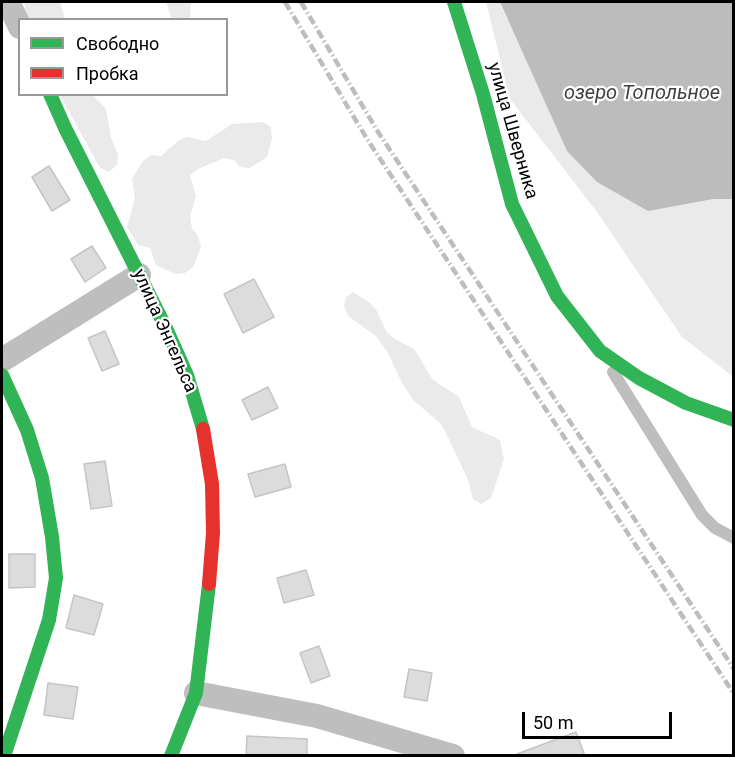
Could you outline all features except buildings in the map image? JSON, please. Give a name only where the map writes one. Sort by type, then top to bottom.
[{"type":"street","points":[[8,2],[18,23]]},
{"type":"street","name":"улица Шверника","points":[[454,2],[483,94],[513,204],[557,296],[600,351],[639,378],[686,403],[734,420]]},
{"type":"street","name":"улица Энгельса","points":[[51,96],[166,328],[187,375],[202,429],[212,484],[213,533],[196,693],[171,756]]},
{"type":"street","points":[[2,360],[139,275]]},
{"type":"street","points":[[2,375],[27,430],[42,478],[56,578],[50,620],[4,756]]},
{"type":"street","points":[[196,693],[317,716],[453,756]]},
{"type":"lane","points":[[600,351],[702,515],[715,528],[734,538]]},
{"type":"shaded area","points":[[24,2],[60,2],[65,18],[27,18]]},
{"type":"shaded area","points":[[166,2],[191,2],[190,18],[172,18]]},
{"type":"shaded area","points":[[486,2],[500,2],[507,19],[713,199],[733,199],[733,375],[682,337],[597,212],[510,99]]},
{"type":"shaded area","points":[[61,96],[94,96],[106,109],[111,137],[118,155],[117,165],[109,172],[100,168]]},
{"type":"shaded area","points":[[263,122],[271,127],[272,139],[267,157],[250,168],[240,167],[234,160],[224,158],[190,175],[196,196],[190,217],[192,228],[198,236],[201,247],[193,267],[185,273],[175,274],[156,265],[150,248],[138,245],[127,227],[135,199],[132,179],[142,162],[151,155],[161,156],[178,141],[187,137],[206,141],[232,124]]},
{"type":"shaded area","points":[[353,292],[370,303],[377,311],[386,331],[393,338],[414,349],[433,380],[459,397],[472,427],[500,440],[504,459],[491,498],[481,504],[473,499],[468,480],[440,423],[413,400],[388,353],[376,336],[348,316],[344,306],[346,297]]},
{"type":"water","name":"озеро Топольное","points":[[500,2],[733,2],[733,199],[713,199],[648,211],[597,182],[567,151]]},
{"type":"railway","points":[[285,2],[367,139],[734,694]]},
{"type":"railway","points":[[301,2],[378,132],[734,669]]},
{"type":"traffic: fast","points":[[454,2],[483,94],[512,204],[557,296],[600,351],[639,378],[686,403],[734,420]]},
{"type":"traffic: fast","points":[[51,96],[166,328],[187,375],[203,429]]},
{"type":"traffic: fast","points":[[2,375],[27,430],[42,478],[56,578],[49,620],[4,756]]},
{"type":"traffic: fast","points":[[171,756],[196,693],[209,584]]},
{"type":"traffic: jam","points":[[203,429],[212,484],[213,533],[209,584]]}]
